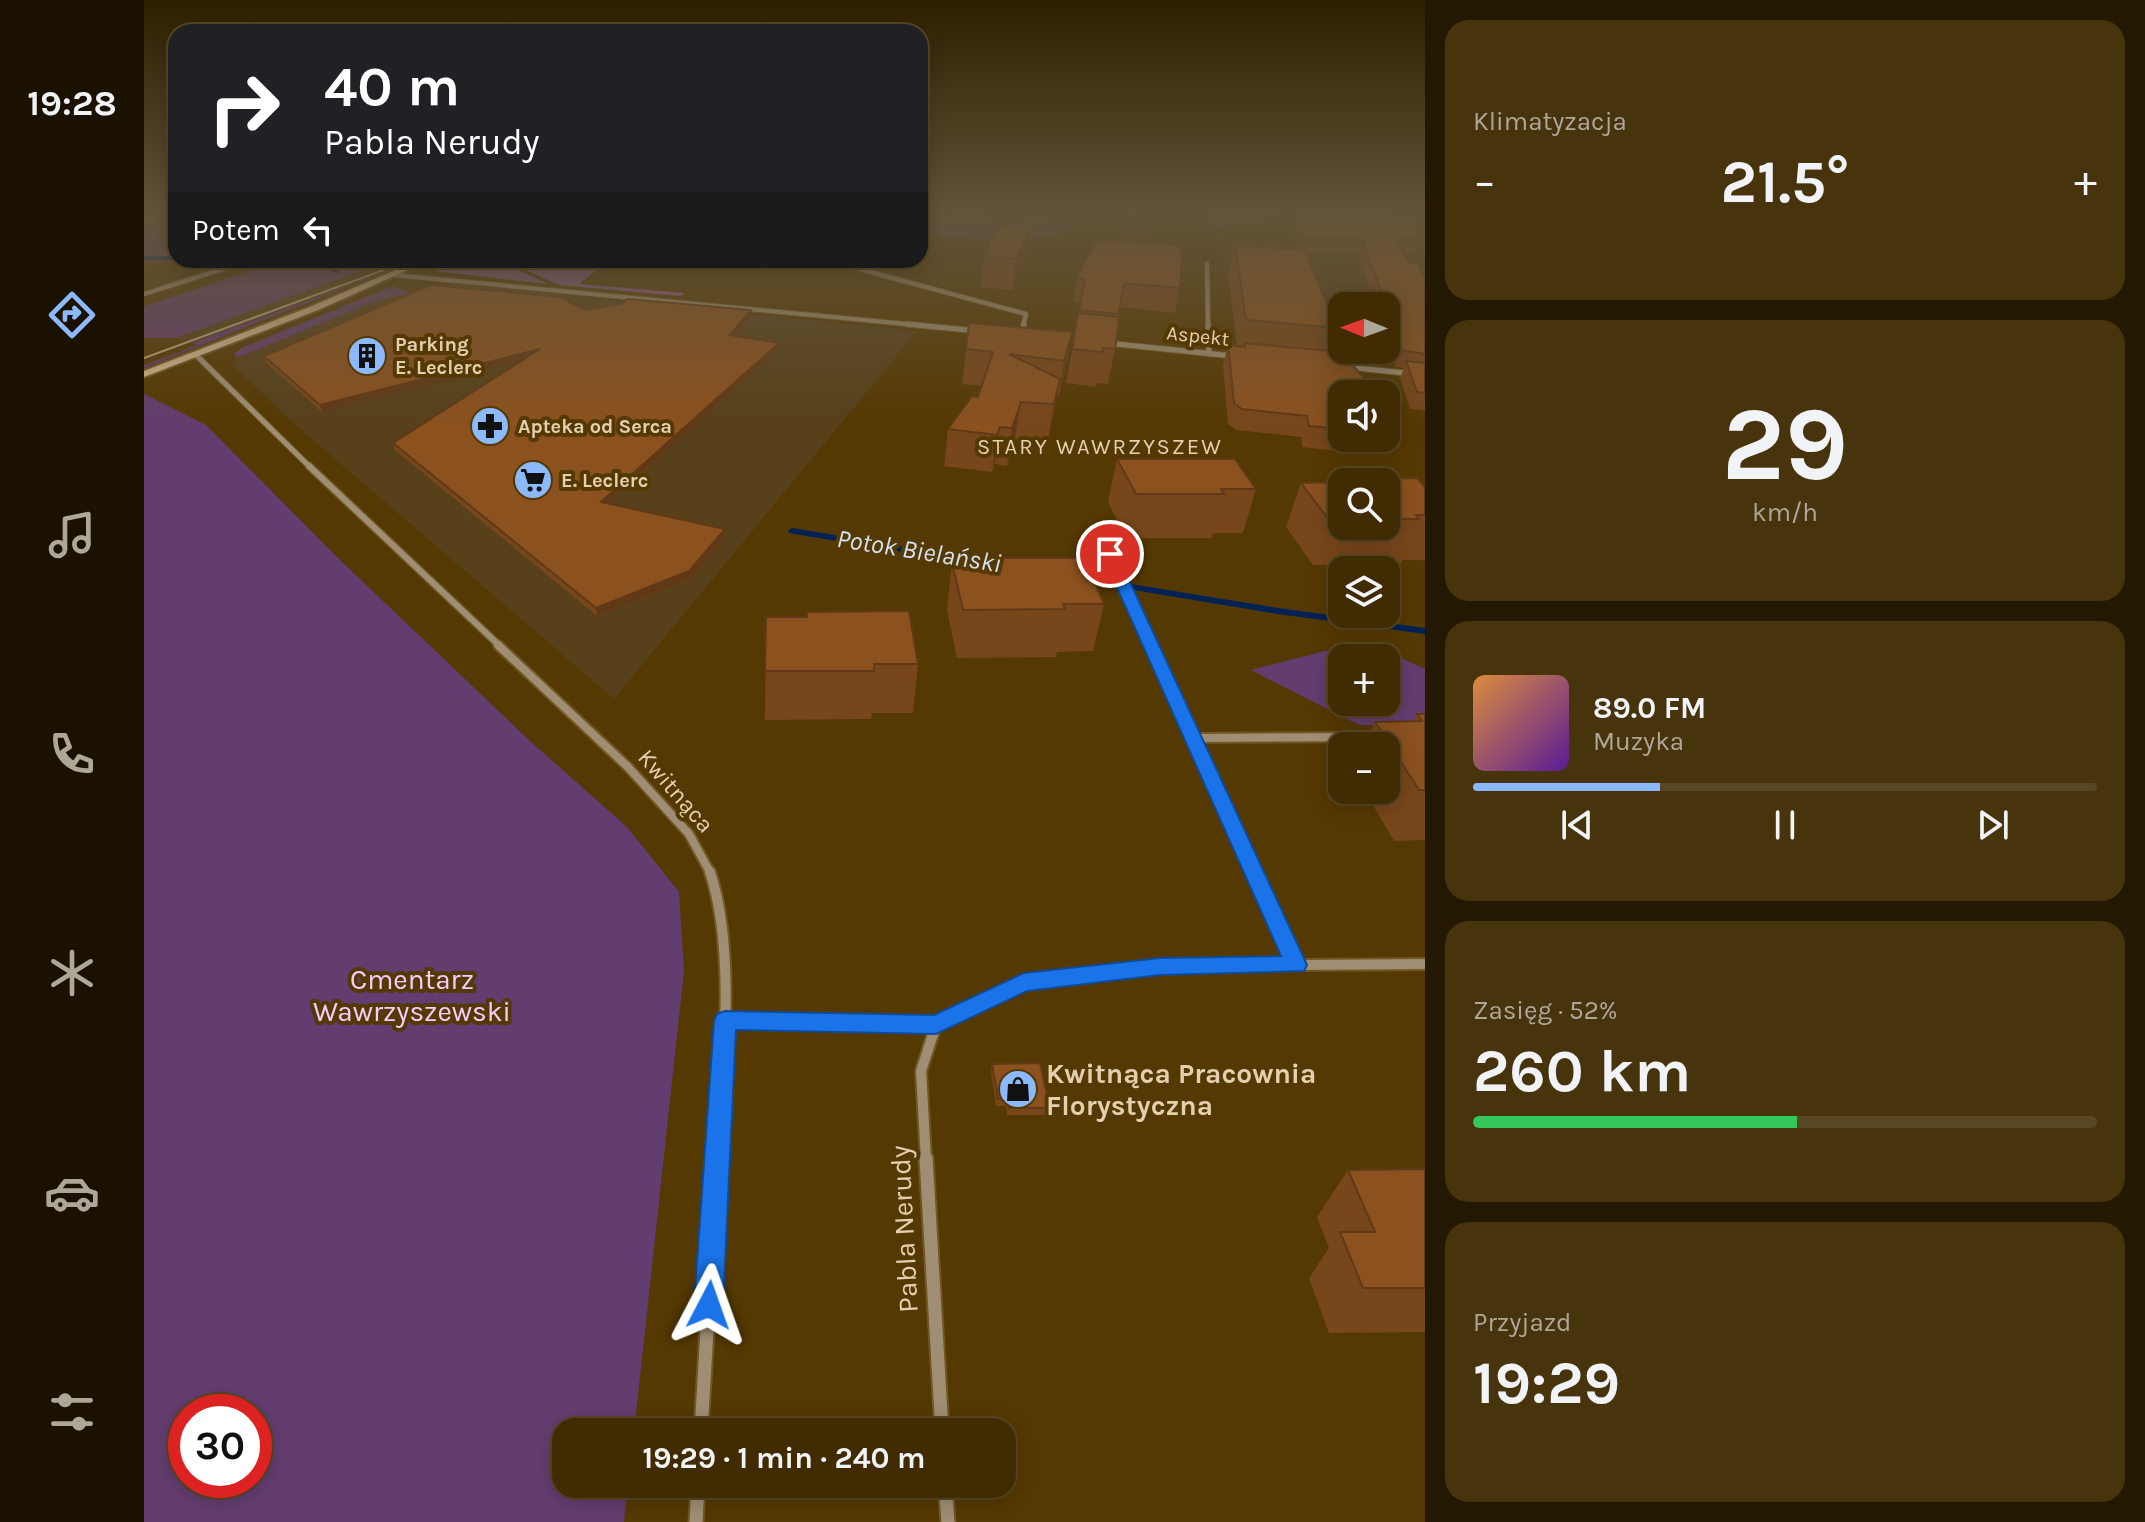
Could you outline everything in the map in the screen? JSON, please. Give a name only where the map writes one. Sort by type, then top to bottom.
[{"type":"main road","points":[[144,374],[372,284]]},
{"type":"street","points":[[144,294],[175,284]]},
{"type":"street","points":[[489,284],[982,331]]},
{"type":"street","points":[[915,284],[1026,314],[1021,335]]},
{"type":"street","points":[[1207,284],[1209,354]]},
{"type":"street","points":[[1008,334],[1037,336]]},
{"type":"street","name":"Aspekt","points":[[1099,343],[1238,357]]},
{"type":"street","name":"Kwitnąca","points":[[196,355],[319,476],[628,767],[689,834],[709,868],[720,902],[725,1021],[702,1418]]},
{"type":"street","points":[[1340,367],[1425,375]]},
{"type":"street","points":[[1110,554],[1296,965]]},
{"type":"street","points":[[1194,738],[1328,737]]},
{"type":"street","points":[[725,1021],[936,1025],[1024,982],[1160,966],[1425,964]]},
{"type":"street","name":"Pabla Nerudy","points":[[936,1025],[921,1071],[941,1418]]},
{"type":"street","points":[[696,1522],[697,1498]]},
{"type":"street","points":[[946,1498],[948,1522]]},
{"type":"shaded area","points":[[325,284],[348,284],[192,343],[176,338]]},
{"type":"shaded area","points":[[452,284],[917,331],[614,699],[300,429],[232,365],[237,358],[376,301]]},
{"type":"shaded area","points":[[557,284],[685,293],[680,296]]},
{"type":"shaded area","points":[[1310,284],[1425,284],[1425,364],[1400,360],[1400,292],[1328,292],[1328,336]]},
{"type":"green space","points":[[211,284],[325,284],[176,338],[144,338],[144,306]]},
{"type":"green space","points":[[354,284],[144,368],[144,365],[197,345],[192,343]]},
{"type":"green space","points":[[393,286],[411,293],[376,301],[237,358],[234,354],[241,348]]},
{"type":"green space","name":"Cmentarz Wawrzyszewski","points":[[144,394],[206,425],[339,559],[530,741],[627,827],[679,892],[684,971],[636,1418],[552,1418],[552,1498],[627,1498],[624,1522],[144,1522]]},
{"type":"green space","points":[[1328,651],[1328,709],[1251,670]]},
{"type":"green space","points":[[1400,658],[1425,669],[1425,726],[1359,725],[1341,716],[1400,716]]},
{"type":"building","points":[[1084,284],[1125,284],[1118,314],[1079,310]]},
{"type":"building","points":[[1136,284],[1180,284],[1180,288]]},
{"type":"building","points":[[1241,284],[1319,284],[1328,306],[1328,327],[1246,320]]},
{"type":"building","points":[[1378,284],[1425,284],[1425,354],[1402,350],[1400,292],[1381,292]]},
{"type":"building","name":"E. Leclerc","points":[[431,285],[560,297],[585,310],[623,303],[628,299],[751,310],[730,335],[779,343],[601,502],[725,529],[689,571],[596,608],[393,443],[540,349],[320,405],[264,356]]},
{"type":"building","points":[[1078,313],[1119,317],[1115,349],[1103,348],[1103,352],[1072,349]]},
{"type":"building","points":[[969,323],[1072,332],[1064,361],[1009,354],[1060,379],[1054,404],[1021,402],[1012,428],[1000,427],[997,435],[948,429],[972,396],[978,397],[993,352],[966,349]]},
{"type":"building","points":[[1244,343],[1328,351],[1328,364],[1351,364],[1366,380],[1328,380],[1328,428],[1309,426],[1307,416],[1242,409],[1234,403],[1228,345],[1245,347]]},
{"type":"building","points":[[1406,361],[1425,363],[1425,393],[1417,392]]},
{"type":"building","points":[[1117,459],[1235,459],[1256,489],[1221,489],[1224,494],[1136,494]]},
{"type":"building","points":[[1400,478],[1417,478],[1425,487],[1425,515],[1416,515],[1419,519],[1400,519]]},
{"type":"building","points":[[1328,482],[1328,519],[1301,483]]},
{"type":"building","points":[[989,558],[1085,558],[1104,604],[1063,604],[1065,609],[963,610],[952,563],[991,563]]},
{"type":"building","points":[[909,611],[918,664],[874,664],[874,671],[765,671],[766,617],[807,617],[807,612]]},
{"type":"building","points":[[1417,714],[1425,714],[1425,790],[1419,790],[1400,761],[1400,732],[1381,732],[1375,722],[1422,721]]},
{"type":"building","name":"Kwitnąca Pracownia Florystyczna","points":[[1040,1063],[1050,1108],[1009,1108],[1007,1099],[998,1099],[992,1064]]},
{"type":"building","points":[[1425,1169],[1425,1288],[1363,1288],[1340,1232],[1375,1232],[1348,1170]]},
{"type":"waterway","name":"Potok Bielański","points":[[792,531],[997,565]]},
{"type":"waterway","name":"Potok Bielański","points":[[1082,579],[1425,631]]},
{"type":"tram line","points":[[144,358],[346,284]]},
{"type":"place","name":"Parking E. Leclerc","points":[[367,356]]},
{"type":"place","name":"Apteka od Serca","points":[[490,426]]},
{"type":"place","name":"E. Leclerc","points":[[533,480]]},
{"type":"place","name":"Kwitnąca Pracownia Florystyczna","points":[[1018,1089]]},
{"type":"district","name":"STARY WAWRZYSZEW","points":[[1100,447]]},
{"type":"route","points":[[709,1305],[725,1021],[936,1025],[1024,982],[1160,966],[1296,965],[1110,554]]}]
